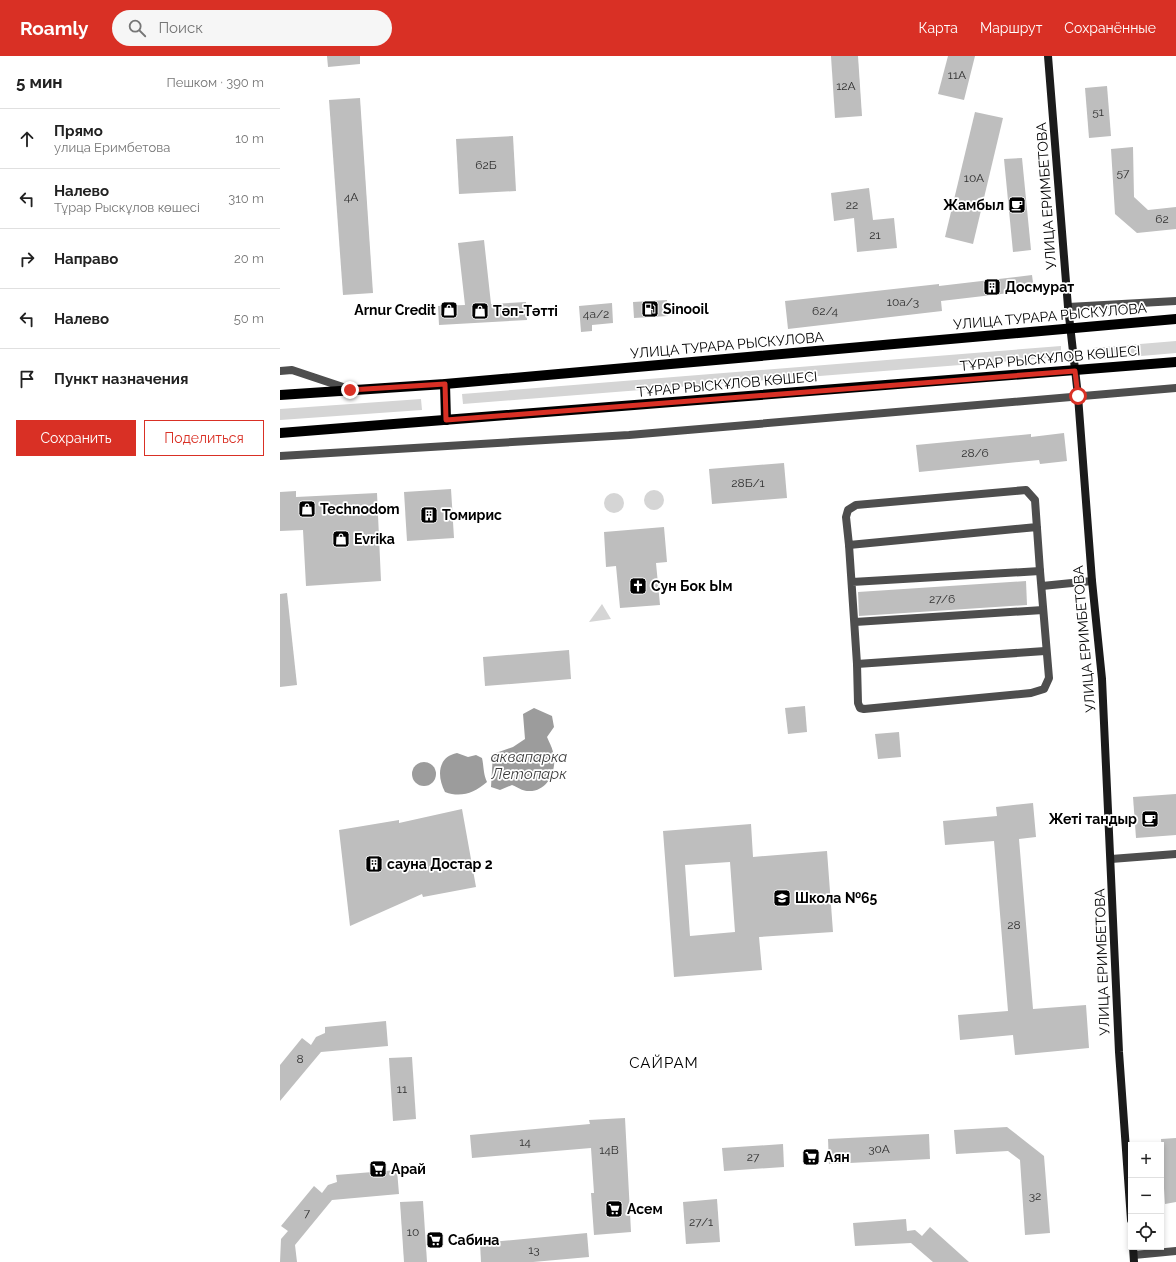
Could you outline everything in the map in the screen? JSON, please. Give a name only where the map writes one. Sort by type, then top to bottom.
[{"type":"main road","name":"УЛИЦА ЕРИМБЕТОВА","points":[[1048,56],[1068,307],[1078,396],[1092,581],[1102,679],[1105,786],[1111,859],[1119,1052],[1131,1214]]},
{"type":"main road","name":"УЛИЦА ТУРАРА РЫСКУЛОВА","points":[[280,395],[445,384],[1176,319]]},
{"type":"main road","name":"ТҰРАР РЫСКҰЛОВ КӨШЕСІ","points":[[280,433],[1176,362]]},
{"type":"main road","points":[[445,384],[446,420]]},
{"type":"street","points":[[1068,307],[1176,301]]},
{"type":"street","points":[[280,371],[292,370],[350,390]]},
{"type":"street","points":[[280,456],[629,434],[1176,388]]},
{"type":"street","points":[[1026,490],[1035,500],[1037,527],[1045,651],[1049,678],[1044,689],[1030,693],[864,709],[860,708],[858,703],[855,622],[846,517],[848,510],[856,505],[1026,490]]},
{"type":"street","points":[[849,545],[1037,527]]},
{"type":"street","points":[[852,582],[1040,571]]},
{"type":"street","points":[[1042,586],[1092,581]]},
{"type":"street","points":[[855,622],[1043,610]]},
{"type":"street","points":[[857,664],[1045,651]]},
{"type":"street","points":[[1111,859],[1176,854]]},
{"type":"street","points":[[1134,1255],[1176,1251]]},
{"type":"shaded area","points":[[1176,341],[1176,353],[1095,360],[1092,348]]},
{"type":"shaded area","points":[[1061,346],[1061,357],[463,404],[462,394]]},
{"type":"shaded area","points":[[421,399],[422,410],[280,420],[280,409]]},
{"type":"shaded area","points":[[650,490],[658,490],[664,496],[664,504],[658,510],[650,510],[644,504],[644,496]]},
{"type":"shaded area","points":[[610,493],[618,493],[624,499],[624,507],[618,513],[610,513],[604,507],[604,499]]},
{"type":"shaded area","points":[[602,604],[611,619],[589,622]]},
{"type":"water","name":"аквапарка Летопарк","points":[[534,708],[552,716],[554,727],[547,737],[552,748],[554,759],[553,772],[550,779],[541,788],[534,791],[525,791],[512,785],[500,790],[491,787],[493,754],[513,747],[525,739],[523,714]]},
{"type":"water","points":[[457,753],[468,757],[476,755],[482,758],[487,782],[472,792],[456,795],[445,792],[442,786],[440,768],[442,763],[450,755]]},
{"type":"water","points":[[424,762],[429,763],[435,769],[435,779],[429,785],[424,786],[419,785],[413,779],[412,774],[413,769],[419,763]]},
{"type":"building","points":[[327,56],[360,56],[360,64],[328,67]]},
{"type":"building","points":[[831,56],[858,56],[862,116],[835,118]]},
{"type":"building","points":[[948,56],[975,56],[964,100],[938,94]]},
{"type":"building","points":[[1107,86],[1111,136],[1089,138],[1085,88]]},
{"type":"building","points":[[360,98],[373,293],[343,295],[329,100]]},
{"type":"building","points":[[975,112],[1003,118],[973,244],[945,237]]},
{"type":"building","points":[[513,136],[516,191],[459,194],[456,139]]},
{"type":"building","points":[[1133,147],[1134,197],[1148,210],[1176,207],[1176,229],[1137,233],[1115,214],[1111,149]]},
{"type":"building","name":"Жамбыл","points":[[1022,158],[1031,250],[1013,252],[1004,159]]},
{"type":"building","points":[[869,188],[873,220],[894,218],[897,248],[857,252],[854,218],[834,221],[831,193]]},
{"type":"building","points":[[484,240],[491,304],[526,302],[527,320],[439,325],[438,306],[465,305],[458,243]]},
{"type":"building","points":[[1032,275],[1034,290],[941,301],[942,311],[788,329],[785,301],[939,284],[939,286]]},
{"type":"building","name":"Sinooil","points":[[667,300],[668,316],[634,318],[633,302]]},
{"type":"building","points":[[612,303],[613,323],[592,325],[592,331],[581,332],[579,306]]},
{"type":"building","points":[[1064,433],[1067,461],[1040,464],[1039,460],[919,472],[916,445],[1031,434],[1031,437]]},
{"type":"building","points":[[784,463],[787,498],[712,504],[709,469]]},
{"type":"building","name":"Томирис","points":[[451,489],[454,538],[407,541],[404,492]]},
{"type":"building","name":"Evrika","points":[[296,491],[296,497],[377,493],[381,581],[306,586],[303,530],[280,531],[280,492]]},
{"type":"building","name":"Сун Бок Ым","points":[[664,527],[667,562],[656,563],[660,605],[620,608],[616,566],[606,567],[604,532]]},
{"type":"building","points":[[1026,581],[1027,605],[859,616],[858,592]]},
{"type":"building","points":[[287,593],[297,685],[280,687],[280,594]]},
{"type":"building","points":[[569,650],[571,679],[485,686],[483,657]]},
{"type":"building","points":[[805,706],[807,732],[788,734],[785,708]]},
{"type":"building","points":[[899,732],[901,757],[878,759],[875,734]]},
{"type":"building","points":[[1176,794],[1176,835],[1136,838],[1133,797]]},
{"type":"building","points":[[1033,803],[1036,837],[1019,839],[1033,1009],[1086,1005],[1089,1048],[1015,1055],[1013,1035],[960,1040],[958,1015],[1008,1011],[994,841],[945,845],[943,821],[997,816],[996,807]]},
{"type":"building","points":[[462,809],[476,887],[423,897],[422,894],[350,926],[339,830],[399,820],[399,823]]},
{"type":"building","name":"Школа №65","points":[[751,824],[753,857],[827,851],[833,932],[759,937],[762,970],[674,977],[663,831]],"holes":[[[730,862],[735,932],[690,936],[685,865]]]},
{"type":"building","points":[[386,1021],[388,1046],[321,1052],[280,1101],[280,1065],[302,1038],[311,1045],[316,1037],[325,1033],[325,1027]]},
{"type":"building","points":[[412,1057],[416,1119],[393,1121],[389,1058]]},
{"type":"building","points":[[625,1118],[631,1232],[594,1235],[591,1193],[594,1193],[591,1148],[472,1158],[470,1135],[590,1124],[589,1120]]},
{"type":"building","points":[[1007,1127],[1044,1156],[1050,1233],[1025,1235],[1020,1160],[1008,1151],[956,1154],[954,1130]]},
{"type":"building","points":[[929,1134],[930,1159],[829,1164],[828,1139]]},
{"type":"building","points":[[1176,1138],[1176,1202],[1165,1204],[1164,1142],[1161,1142],[1161,1139]]},
{"type":"building","points":[[783,1144],[784,1167],[724,1171],[722,1148]]},
{"type":"building","points":[[397,1170],[399,1194],[332,1200],[295,1245],[297,1262],[280,1262],[281,1239],[288,1231],[281,1226],[314,1186],[322,1193],[328,1185],[337,1182],[336,1175]]},
{"type":"building","points":[[717,1199],[720,1242],[686,1244],[683,1202]]},
{"type":"building","points":[[423,1201],[427,1262],[404,1262],[400,1202]]},
{"type":"building","points":[[906,1219],[907,1231],[915,1230],[922,1236],[930,1227],[969,1262],[933,1262],[911,1243],[855,1246],[853,1223]]},
{"type":"building","points":[[587,1233],[589,1257],[533,1262],[481,1262],[480,1243]]},
{"type":"place","name":"Жамбыл","points":[[1017,205]]},
{"type":"place","name":"Досмурат","points":[[992,287]]},
{"type":"place","name":"Sinooil","points":[[650,309]]},
{"type":"place","name":"Arnur Credit","points":[[449,310]]},
{"type":"place","name":"Тәп-Тәтті","points":[[480,311]]},
{"type":"place","name":"Technodom","points":[[307,509]]},
{"type":"place","name":"Томирис","points":[[429,515]]},
{"type":"place","name":"Evrika","points":[[341,539]]},
{"type":"place","name":"Сун Бок Ым","points":[[638,586]]},
{"type":"place","name":"Жеті тандыр","points":[[1150,819]]},
{"type":"place","name":"сауна Достар 2","points":[[374,864]]},
{"type":"place","name":"Школа №65","points":[[782,898]]},
{"type":"place","name":"Аян","points":[[811,1157]]},
{"type":"place","name":"Арай","points":[[378,1169]]},
{"type":"place","name":"Асем","points":[[614,1209]]},
{"type":"place","name":"Сабина","points":[[435,1240]]},
{"type":"district","name":"САЙРАМ","points":[[664,1063]]},
{"type":"route","points":[[350,390],[445,384],[446,420],[1075,371],[1078,396]]}]
